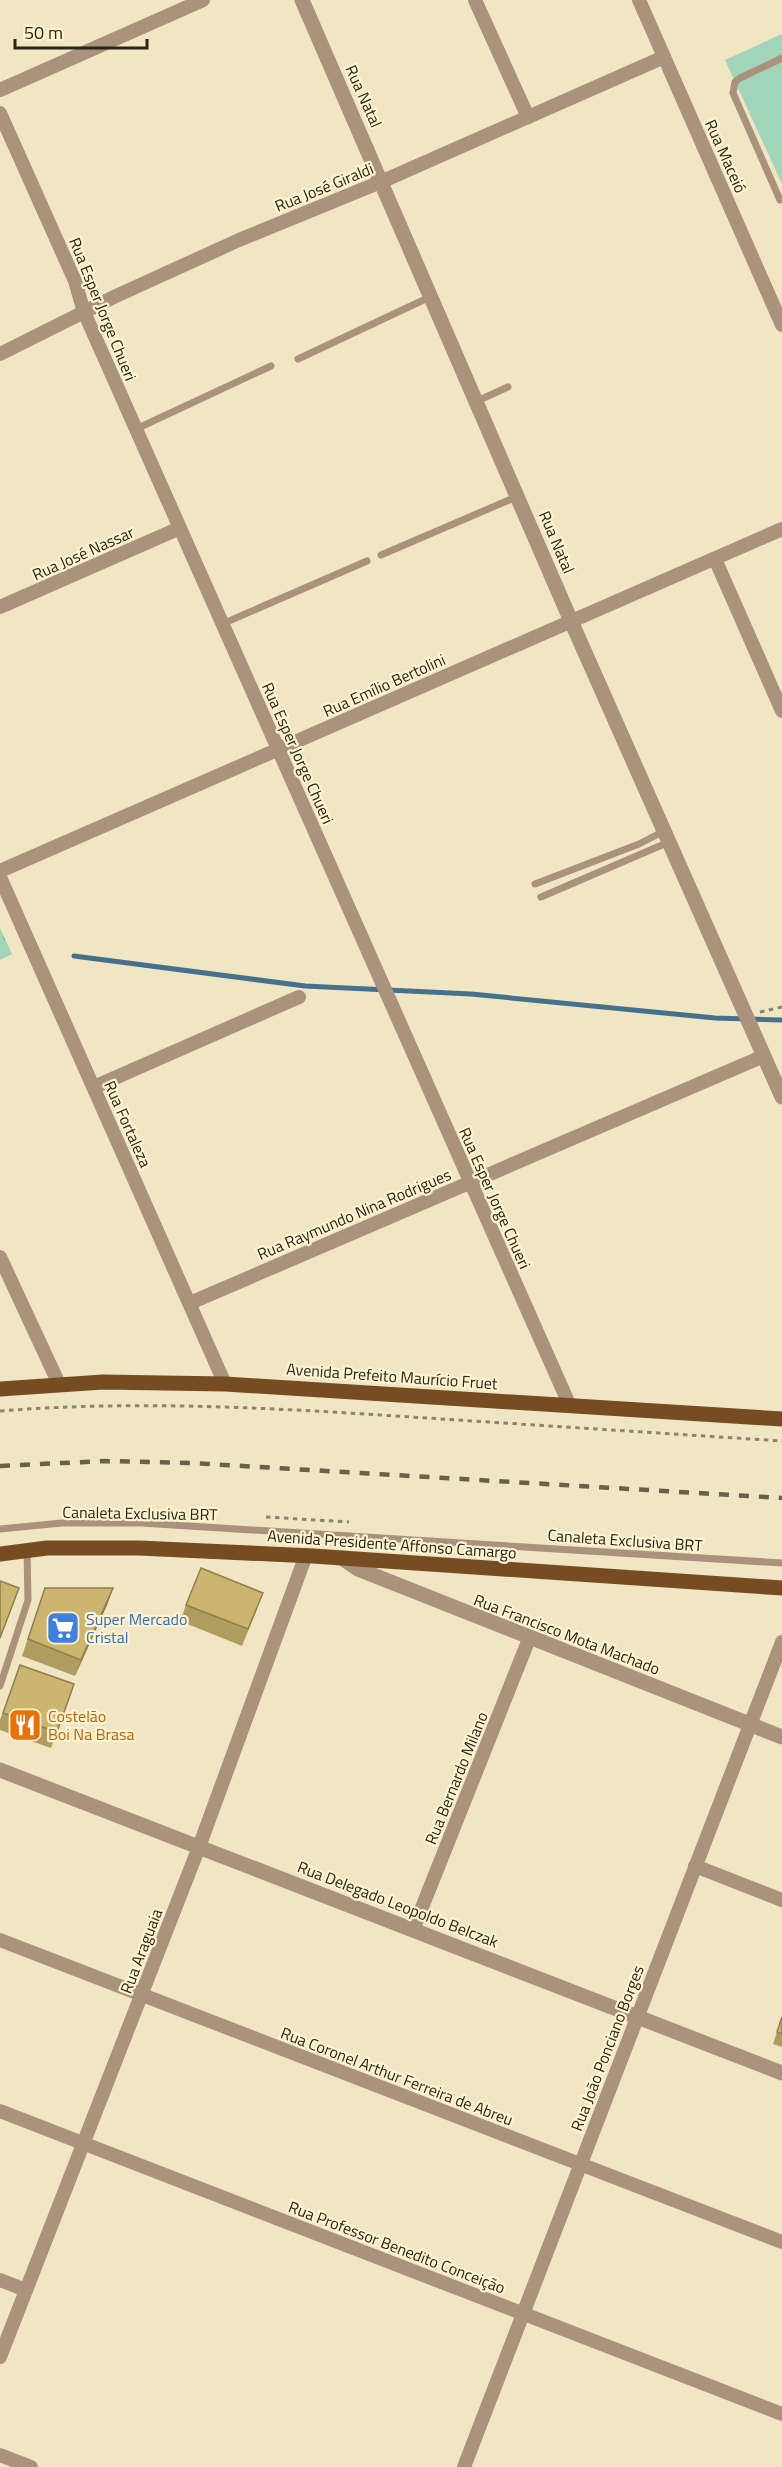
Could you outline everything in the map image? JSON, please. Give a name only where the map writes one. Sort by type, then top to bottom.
[{"type":"main road","name":"Avenida Prefeito Maurício Fruet","points":[[0,1389],[138,1381],[225,1384],[782,1419]]},
{"type":"main road","name":"Avenida Presidente Affonso Camargo","points":[[0,1554],[27,1550],[139,1548],[342,1558],[782,1588]]},
{"type":"street","points":[[0,90],[203,0]]},
{"type":"street","name":"Rua Natal","points":[[302,0],[571,621],[782,1097]]},
{"type":"street","points":[[475,0],[528,117]]},
{"type":"street","name":"Rua Maceió","points":[[639,0],[782,325]]},
{"type":"street","name":"Rua José Giraldi","points":[[0,354],[239,240],[382,181],[664,57]]},
{"type":"street","name":"Rua Esper Jorge Chueri","points":[[0,113],[75,281],[84,312],[570,1406]]},
{"type":"street","name":"Rua José Nassar","points":[[0,607],[180,528]]},
{"type":"street","name":"Rua Emílio Bertolini","points":[[0,871],[782,530]]},
{"type":"street","points":[[715,559],[782,711]]},
{"type":"street","name":"Rua Fortaleza","points":[[0,877],[225,1384]]},
{"type":"street","points":[[94,1087],[300,997]]},
{"type":"street","name":"Rua Raymundo Nina Rodrigues","points":[[189,1303],[764,1056]]},
{"type":"street","points":[[0,1257],[59,1384]]},
{"type":"street","name":"Rua Araguaia","points":[[0,2356],[199,1847],[306,1556]]},
{"type":"street","name":"Rua Francisco Mota Machado","points":[[342,1558],[358,1569],[529,1639],[782,1737]]},
{"type":"street","name":"Rua Bernardo Milano","points":[[413,1930],[529,1639]]},
{"type":"street","name":"Rua João Ponciano Borges","points":[[464,2467],[782,1641]]},
{"type":"street","name":"Rua Delegado Leopoldo Belczak","points":[[0,1770],[782,2073]]},
{"type":"street","points":[[696,1866],[782,1900]]},
{"type":"street","name":"Rua Coronel Arthur Ferreira de Abreu","points":[[0,1940],[782,2242]]},
{"type":"street","name":"Rua Professor Benedito Conceição","points":[[0,2111],[782,2414]]},
{"type":"street","points":[[0,2280],[26,2290]]},
{"type":"street","points":[[0,2455],[31,2467]]},
{"type":"lane","points":[[782,58],[740,78],[733,87],[733,93],[780,200],[782,199]]},
{"type":"lane","points":[[298,359],[432,296]]},
{"type":"lane","points":[[136,429],[271,366]]},
{"type":"lane","points":[[477,401],[508,387]]},
{"type":"lane","points":[[381,555],[518,496]]},
{"type":"lane","points":[[222,624],[367,561]]},
{"type":"lane","points":[[535,884],[639,844],[667,837]]},
{"type":"lane","points":[[541,897],[667,837]]},
{"type":"lane","name":"Canaleta Exclusiva BRT","points":[[0,1529],[62,1523],[141,1523],[782,1563]]},
{"type":"lane","points":[[0,1686],[28,1600],[27,1550]]},
{"type":"path","points":[[746,1015],[782,1007]]},
{"type":"path","points":[[0,1411],[56,1406],[153,1404],[246,1406],[782,1441]]},
{"type":"green space","points":[[782,34],[782,184],[725,60]]},
{"type":"green space","points":[[0,928],[12,954],[0,960]]},
{"type":"building","points":[[201,1568],[263,1593],[248,1629],[186,1605]]},
{"type":"building","points":[[0,1581],[19,1588],[0,1638]]},
{"type":"building","points":[[45,1588],[113,1588],[81,1660],[28,1639]]},
{"type":"building","points":[[20,1665],[74,1684],[57,1732],[3,1713]]},
{"type":"building","points":[[782,2017],[782,2034],[777,2032]]},
{"type":"waterway","points":[[74,956],[305,986],[471,994],[715,1018],[782,1020]]},
{"type":"railway","points":[[0,1466],[104,1461],[192,1463],[782,1498]]},
{"type":"place","name":"Super Mercado Cristal","points":[[63,1628]]},
{"type":"place","name":"Costelão Boi Na Brasa","points":[[25,1725]]}]
